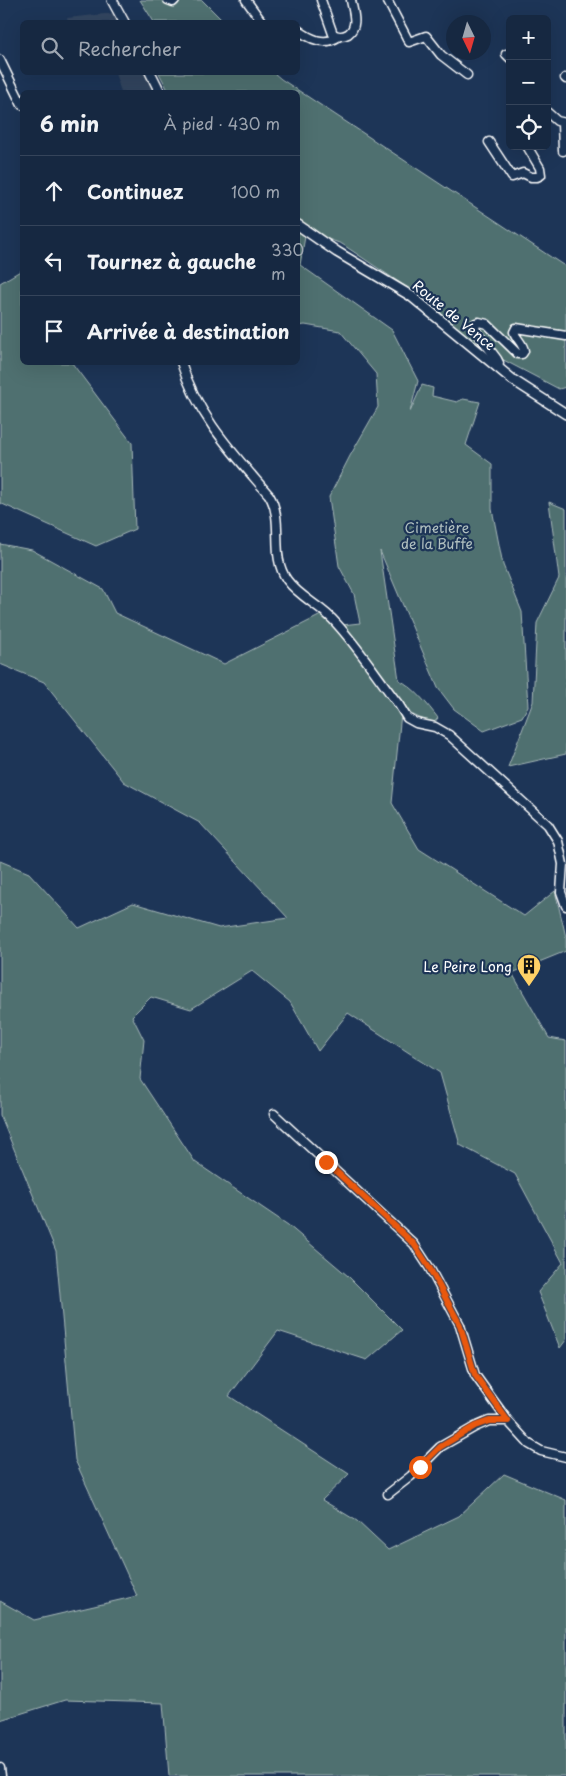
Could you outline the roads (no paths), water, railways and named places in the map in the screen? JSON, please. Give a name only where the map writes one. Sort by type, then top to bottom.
[{"type":"main road","points":[[112,0],[123,20]]},
{"type":"main road","points":[[152,75],[159,90]]},
{"type":"main road","name":"Route de Vence","points":[[300,226],[337,252],[411,296],[513,380],[566,414]]},
{"type":"street","points":[[168,0],[173,2],[175,0]]},
{"type":"street","points":[[246,0],[261,20]]},
{"type":"street","points":[[321,0],[333,34],[338,37]]},
{"type":"street","points":[[300,31],[319,41],[345,36],[352,30],[355,23],[351,0]]},
{"type":"street","points":[[387,0],[410,42],[426,36],[441,56],[467,75]]},
{"type":"street","points":[[0,60],[20,101]]},
{"type":"street","points":[[551,115],[564,123],[563,151]]},
{"type":"street","points":[[489,142],[512,177],[523,173],[531,177],[541,175],[540,168],[529,150]]},
{"type":"street","points":[[498,368],[499,363],[497,359],[475,330],[476,323],[487,324],[518,354],[522,354],[524,351],[515,337],[514,332],[516,328],[566,336]]},
{"type":"street","points":[[182,365],[187,382],[200,409],[223,441],[274,504],[280,567],[287,580],[335,621],[407,718],[416,723],[435,727],[449,735],[548,825],[558,841],[563,864],[561,892],[566,906]]},
{"type":"street","points":[[274,1114],[414,1244],[429,1267],[460,1325],[475,1375],[508,1421],[529,1444],[541,1451],[566,1457]]},
{"type":"street","points":[[388,1494],[411,1476],[440,1447],[475,1426],[489,1421],[508,1421]]},
{"type":"street","points":[[0,1768],[1,1776]]},
{"type":"place","name":"Le Peire Long","points":[[529,987]]},
{"type":"park label","name":"Cimetière de la Buffe","points":[[437,536]]}]
